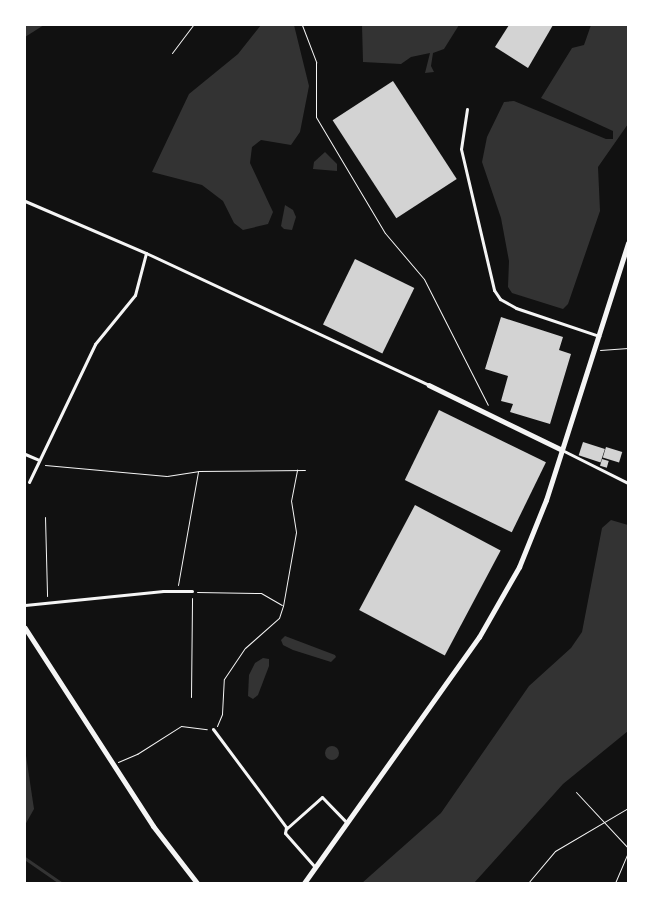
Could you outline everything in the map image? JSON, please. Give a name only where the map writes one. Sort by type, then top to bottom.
[{"type":"main road","points":[[304,883],[492,615],[531,541],[628,243]]},
{"type":"main road","points":[[25,628],[114,766],[197,883]]},
{"type":"street","points":[[467,109],[461,149],[494,290],[500,299],[516,308],[599,336]]},
{"type":"street","points":[[25,201],[146,253],[486,413],[628,483]]},
{"type":"street","points":[[29,482],[95,344],[135,295],[146,253]]},
{"type":"street","points":[[25,454],[39,460]]},
{"type":"street","points":[[25,605],[177,590],[192,591]]},
{"type":"street","points":[[213,729],[285,829],[285,833],[315,868]]},
{"type":"street","points":[[285,829],[322,797],[347,823]]},
{"type":"path","points":[[172,53],[193,25]]},
{"type":"path","points":[[302,25],[316,62],[316,116],[385,233],[424,279],[488,405],[486,413]]},
{"type":"path","points":[[594,350],[628,348]]},
{"type":"path","points":[[39,460],[43,465],[74,466],[126,474],[167,476],[198,471],[305,470]]},
{"type":"path","points":[[114,766],[181,726],[213,729],[222,714],[224,679],[245,648],[279,618],[283,606],[296,532],[291,501],[297,470]]},
{"type":"path","points":[[177,590],[198,471]]},
{"type":"path","points":[[45,517],[47,602]]},
{"type":"path","points":[[191,697],[192,591],[260,593],[283,606]]},
{"type":"path","points":[[576,792],[628,848]]},
{"type":"path","points":[[528,883],[555,850],[602,821],[628,808]]},
{"type":"path","points":[[615,883],[628,854]]},
{"type":"shaded area","points":[[25,25],[44,25],[25,37]]},
{"type":"shaded area","points":[[261,25],[294,25],[309,86],[300,132],[291,145],[261,140],[252,147],[250,163],[273,212],[268,224],[243,230],[234,223],[223,201],[202,185],[152,172],[189,94],[238,54]]},
{"type":"shaded area","points":[[362,25],[459,25],[444,49],[433,53],[431,66],[434,72],[425,73],[430,53],[411,57],[401,64],[363,62]]},
{"type":"shaded area","points":[[591,25],[628,25],[628,124],[598,167],[600,211],[568,304],[563,309],[512,293],[508,287],[509,261],[501,218],[482,162],[487,137],[504,102],[514,101],[606,139],[613,139],[613,131],[541,98],[572,48],[584,45]]},
{"type":"shaded area","points":[[325,152],[337,164],[337,171],[313,169],[314,162]]},
{"type":"shaded area","points":[[285,205],[293,210],[296,217],[292,230],[284,229],[281,226]]},
{"type":"shaded area","points":[[611,520],[628,525],[628,731],[563,784],[474,883],[362,883],[441,813],[529,686],[571,648],[582,632],[602,528]]},
{"type":"shaded area","points":[[285,636],[336,657],[331,662],[293,650],[283,645],[281,640]]},
{"type":"shaded area","points":[[263,658],[269,659],[269,666],[258,695],[253,699],[248,696],[249,675],[255,663]]},
{"type":"shaded area","points":[[332,746],[337,748],[339,753],[337,758],[332,760],[327,758],[325,753],[327,748]]},
{"type":"shaded area","points":[[25,749],[34,809],[25,825]]},
{"type":"building","points":[[509,25],[553,25],[528,68],[495,47]]},
{"type":"building","points":[[393,81],[457,179],[396,218],[333,120]]},
{"type":"building","points":[[355,259],[414,288],[382,354],[323,325]]},
{"type":"building","points":[[501,317],[563,337],[559,350],[571,354],[550,424],[510,412],[513,404],[501,401],[508,376],[485,369]]},
{"type":"building","points":[[439,410],[546,462],[512,532],[405,480]]},
{"type":"building","points":[[583,442],[605,449],[601,462],[579,455]]},
{"type":"building","points":[[606,447],[622,452],[619,462],[603,458]]},
{"type":"building","points":[[602,459],[609,461],[607,468],[600,466]]},
{"type":"building","points":[[415,505],[501,551],[445,656],[359,610]]},
{"type":"waterway","points":[[25,858],[61,883]]}]
